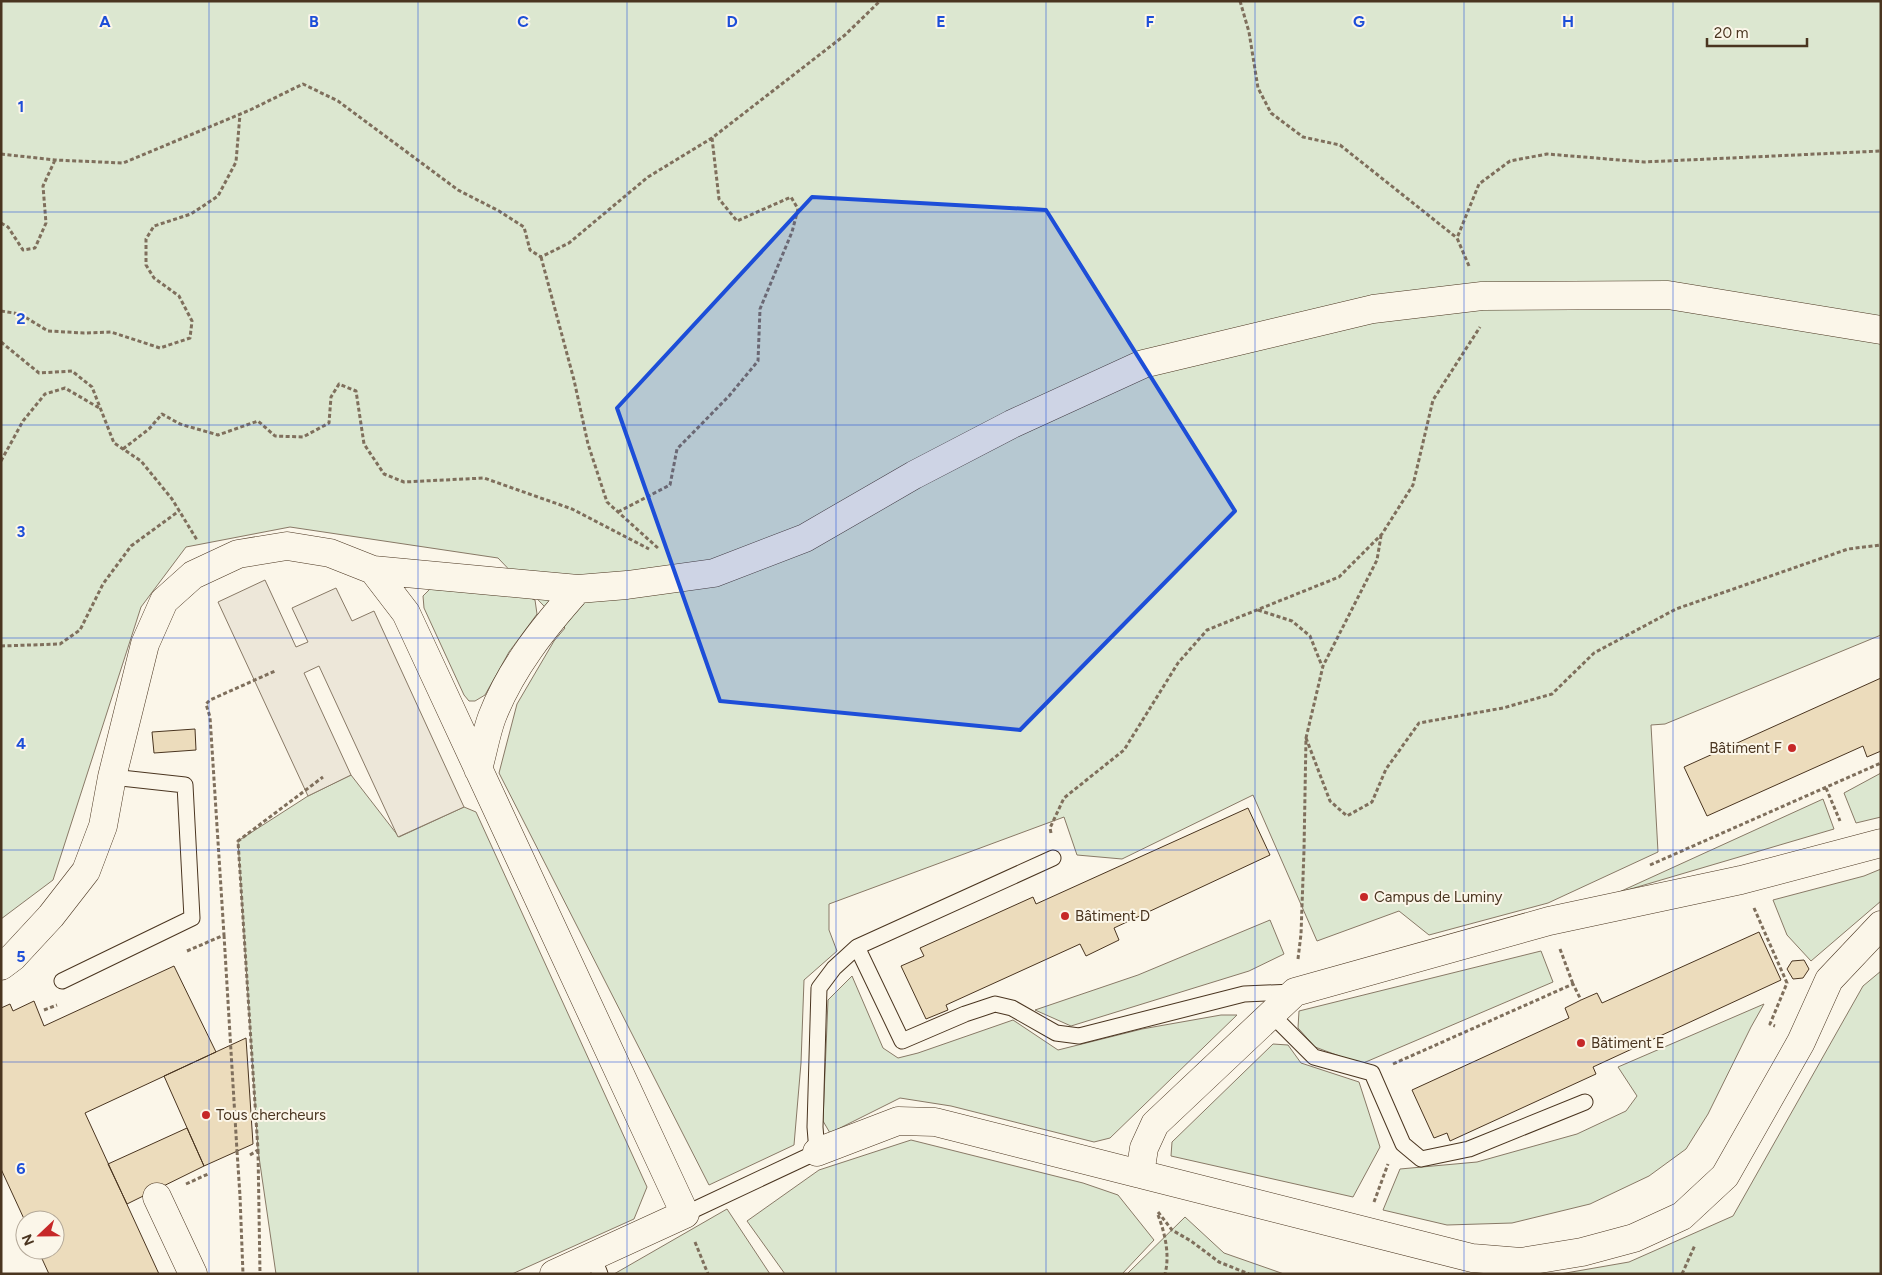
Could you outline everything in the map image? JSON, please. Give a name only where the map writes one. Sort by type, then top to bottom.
[{"type":"street","points":[[1,966],[13,957],[51,916],[86,871],[103,826],[112,778],[145,644],[164,601],[193,575],[238,554],[287,546],[330,553],[373,570],[578,588],[627,585],[681,569],[714,573],[806,538],[914,475],[1012,424],[1143,364],[1373,309],[1482,296],[1668,294],[1881,330]]},
{"type":"street","points":[[373,570],[406,613],[685,1214],[597,1265],[554,1274]]},
{"type":"street","points":[[478,769],[492,717],[517,668],[541,631],[578,588]]},
{"type":"street","points":[[1140,1174],[1144,1148],[1156,1124],[1294,992],[1549,921],[1741,880],[1881,843]]},
{"type":"street","points":[[817,1152],[898,1121],[934,1122],[1472,1258],[1521,1262],[1582,1252],[1634,1238],[1682,1216],[1725,1176],[1801,1042],[1829,980],[1881,925]]},
{"type":"street","points":[[157,1196],[193,1274]]},
{"type":"lane","points":[[62,981],[192,918],[185,785],[112,778]]},
{"type":"lane","points":[[685,1214],[817,1152],[815,1127],[819,988],[834,968],[857,947],[1053,858]]},
{"type":"lane","points":[[857,947],[902,1041],[965,1014],[995,1004],[1012,1008],[1056,1033],[1079,1036],[1244,994],[1294,992]]},
{"type":"lane","points":[[1271,1014],[1314,1057],[1372,1073],[1403,1144],[1421,1159],[1469,1149],[1585,1102]]},
{"type":"path","points":[[541,257],[569,243],[648,177],[712,138],[845,35],[880,1]]},
{"type":"path","points":[[1053,858],[1050,828],[1064,798],[1124,750],[1178,663],[1207,630],[1339,577],[1382,534],[1413,485],[1433,400],[1479,329],[1482,296],[1457,238],[1340,145],[1303,138],[1271,113],[1258,88],[1248,32],[1240,1]]},
{"type":"path","points":[[1,154],[56,160],[123,163],[240,114],[303,84],[338,101],[458,190],[499,211],[524,227],[530,250],[541,257],[574,380],[588,444],[607,502],[681,569]]},
{"type":"path","points":[[1,311],[20,314],[48,331],[111,332],[160,348],[190,338],[192,321],[179,296],[154,278],[146,265],[146,239],[154,226],[191,214],[218,196],[236,162],[240,114]]},
{"type":"path","points":[[618,512],[670,485],[677,449],[728,396],[758,361],[760,309],[794,224],[798,209],[791,197],[736,221],[719,198],[712,138]]},
{"type":"path","points":[[1457,238],[1479,184],[1510,161],[1547,154],[1644,162],[1881,151]]},
{"type":"path","points":[[1,223],[8,226],[23,250],[35,248],[46,223],[43,186],[56,160]]},
{"type":"path","points":[[1,342],[39,373],[72,371],[92,387],[114,443],[141,462],[172,499],[213,566]]},
{"type":"path","points":[[123,449],[149,429],[162,414],[180,424],[218,436],[258,421],[275,436],[303,437],[329,423],[331,397],[338,384],[356,391],[364,444],[384,474],[404,482],[484,478],[572,509],[681,569]]},
{"type":"path","points":[[1,461],[23,421],[45,394],[65,388],[101,410]]},
{"type":"path","points":[[1,646],[60,644],[80,630],[103,584],[132,546],[179,511]]},
{"type":"path","points":[[1294,992],[1301,934],[1306,738],[1323,666],[1377,560],[1382,534]]},
{"type":"path","points":[[1306,738],[1330,801],[1347,816],[1372,802],[1386,769],[1419,724],[1503,708],[1552,694],[1594,653],[1676,609],[1848,549],[1881,545]]},
{"type":"path","points":[[1257,610],[1292,621],[1310,636],[1323,666]]},
{"type":"path","points":[[215,816],[210,718],[206,704],[210,700],[275,671]]},
{"type":"path","points":[[1642,869],[1881,763]]},
{"type":"path","points":[[260,1274],[258,1150],[238,841],[323,777]]},
{"type":"path","points":[[1826,788],[1842,828]]},
{"type":"path","points":[[1741,880],[1787,983],[1770,1024],[1801,1042]]},
{"type":"path","points":[[224,935],[244,1274]]},
{"type":"path","points":[[1372,1073],[1574,984],[1581,1000]]},
{"type":"path","points":[[250,1155],[258,1150]]},
{"type":"path","points":[[1378,1190],[1388,1164]]},
{"type":"path","points":[[1165,1274],[1168,1261],[1162,1224],[1156,1209],[1172,1230],[1219,1262],[1249,1274]]},
{"type":"highlighted area","points":[[812,197],[1046,210],[1235,511],[1020,730],[720,701],[617,408]]},
{"type":"green space","points":[[1,1],[1881,1],[1881,635],[1665,724],[1651,725],[1658,852],[1548,903],[1429,935],[1399,911],[1317,941],[1253,795],[1122,859],[1077,855],[1064,817],[829,904],[829,930],[837,951],[804,980],[801,1063],[794,1145],[709,1185],[499,773],[517,704],[554,641],[565,628],[498,558],[290,527],[186,547],[141,607],[53,880],[1,919]]},
{"type":"green space","points":[[430,589],[528,597],[535,600],[537,614],[509,652],[485,695],[475,701],[469,701],[464,695],[424,608],[423,596]]},
{"type":"green space","points":[[1881,773],[1881,817],[1856,823],[1844,793]]},
{"type":"green space","points":[[351,775],[399,837],[464,807],[476,812],[647,1187],[634,1219],[512,1274],[276,1274],[258,1150],[238,841],[308,796]]},
{"type":"green space","points":[[1823,799],[1834,829],[1617,893]]},
{"type":"green space","points":[[1881,869],[1881,901],[1811,961],[1787,935],[1773,900],[1864,876]]},
{"type":"green space","points":[[1270,920],[1284,954],[1249,971],[1071,1026],[1035,1010],[1138,975]]},
{"type":"green space","points":[[1541,951],[1553,982],[1361,1064],[1315,1047],[1298,1028],[1299,1011]]},
{"type":"green space","points":[[1881,971],[1881,1274],[1560,1274],[1629,1262],[1733,1216],[1863,986]]},
{"type":"green space","points":[[852,976],[883,1048],[898,1058],[918,1053],[1013,1020],[1058,1050],[1142,1029],[1221,1015],[1237,1015],[1110,1138],[1094,1142],[951,1106],[900,1098],[830,1133],[823,1121],[828,1000]]},
{"type":"green space","points":[[1764,1004],[1708,1114],[1686,1149],[1649,1176],[1590,1204],[1512,1223],[1447,1225],[1383,1210],[1400,1169],[1477,1162],[1577,1134],[1626,1111],[1637,1096],[1618,1067]]},
{"type":"green space","points":[[1273,1044],[1288,1045],[1301,1063],[1359,1082],[1380,1147],[1353,1197],[1171,1156],[1172,1142]]},
{"type":"green space","points":[[911,1140],[1083,1183],[1118,1195],[1154,1240],[1122,1274],[785,1274],[747,1221],[819,1170]]},
{"type":"green space","points":[[727,1209],[770,1274],[614,1274]]},
{"type":"green space","points":[[1185,1217],[1224,1253],[1284,1274],[1127,1274]]},
{"type":"shaded area","points":[[265,580],[296,647],[308,642],[292,608],[336,588],[352,621],[374,611],[464,807],[398,837],[319,666],[304,673],[351,775],[308,796],[218,602]]},
{"type":"building","name":"Bâtiment F","points":[[1881,678],[1881,751],[1867,757],[1863,746],[1707,816],[1684,767]]},
{"type":"building","points":[[195,729],[196,750],[154,753],[152,732]]},
{"type":"building","name":"Bâtiment D","points":[[1248,808],[1270,855],[1114,928],[1119,940],[1086,956],[1080,944],[946,1005],[948,1010],[926,1019],[901,966],[924,956],[920,948],[1033,897],[1036,904]]},
{"type":"building","name":"Bâtiment E","points":[[1759,932],[1781,980],[1593,1067],[1596,1074],[1450,1141],[1447,1133],[1434,1138],[1412,1090],[1569,1018],[1565,1008],[1581,1000],[1597,993],[1602,1003]]},
{"type":"building","points":[[1804,960],[1809,969],[1803,978],[1793,979],[1787,969],[1792,961]]},
{"type":"building","points":[[174,966],[216,1052],[85,1113],[159,1274],[49,1274],[43,1260],[65,1260],[65,1210],[20,1210],[1,1169],[1,1008],[10,1004],[13,1011],[34,1001],[44,1026]]},
{"type":"building","points":[[246,1038],[253,1144],[204,1166],[164,1076]]},
{"type":"building","points":[[187,1128],[204,1166],[127,1204],[108,1164]]},
{"type":"place","name":"Bâtiment F","points":[[1792,748]]},
{"type":"place","name":"Campus de Luminy","points":[[1364,897]]},
{"type":"place","name":"Bâtiment D","points":[[1065,916]]},
{"type":"place","name":"Bâtiment E","points":[[1581,1043]]},
{"type":"place","name":"Tous chercheurs","points":[[206,1115]]}]
